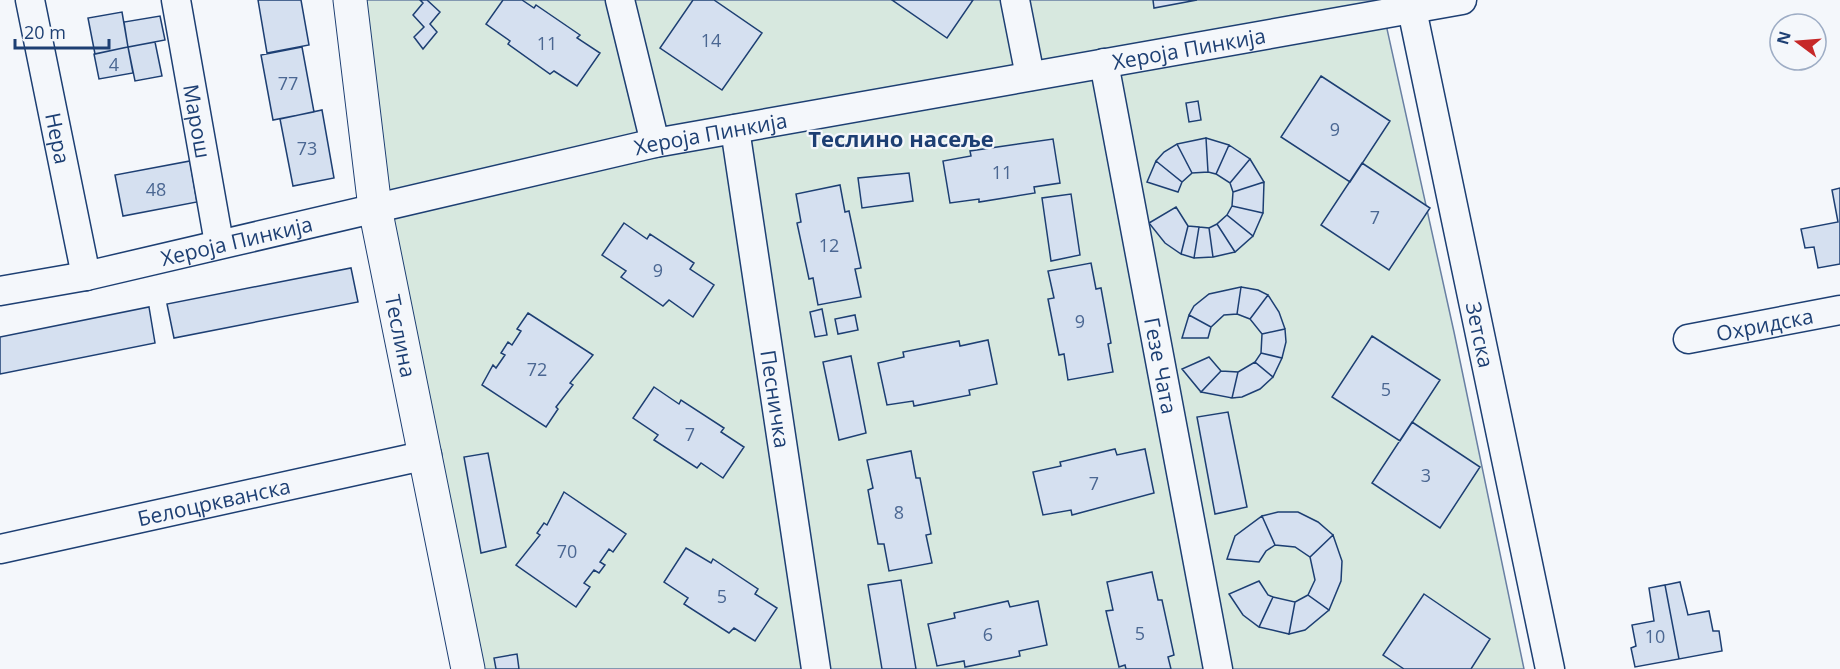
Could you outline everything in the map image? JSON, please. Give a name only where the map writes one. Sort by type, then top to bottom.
[{"type":"street","name":"Нера","points":[[30,0],[86,276]]},
{"type":"street","name":"Марош","points":[[176,0],[219,243]]},
{"type":"street","name":"Теслина","points":[[350,0],[375,208],[427,455],[468,669]]},
{"type":"street","points":[[620,0],[655,143]]},
{"type":"street","points":[[1015,0],[1030,76]]},
{"type":"street","name":"Хероја Пинкија","points":[[0,291],[86,276],[219,243],[655,143],[1104,63],[1411,4],[1462,0]]},
{"type":"street","name":"Зетска","points":[[1411,4],[1550,669]]},
{"type":"street","name":"Гезе Чата","points":[[1104,63],[1218,669]]},
{"type":"street","name":"Песничка","points":[[735,129],[816,669]]},
{"type":"street","name":"Охридска","points":[[1688,339],[1840,310]]},
{"type":"street","name":"Белоцркванска","points":[[0,549],[427,455]]},
{"type":"shaded area","points":[[362,0],[1384,0],[1387,29],[1454,332],[1524,669],[474,669],[386,223]]},
{"type":"building","points":[[258,0],[301,0],[309,45],[267,53]]},
{"type":"building","points":[[420,0],[427,0],[440,12],[430,24],[437,32],[423,49],[414,37],[424,27],[413,15],[423,3]]},
{"type":"building","points":[[503,0],[522,0],[534,8],[536,5],[580,35],[577,38],[600,53],[577,86],[554,71],[550,74],[508,44],[510,41],[486,24]]},
{"type":"building","points":[[693,0],[714,0],[762,33],[722,90],[660,48]]},
{"type":"building","points":[[892,0],[973,0],[947,38]]},
{"type":"building","points":[[1153,0],[1197,0],[1154,8]]},
{"type":"building","points":[[122,12],[128,47],[95,54],[88,18]]},
{"type":"building","points":[[160,16],[165,40],[128,47],[124,22]]},
{"type":"building","points":[[155,42],[162,76],[135,81],[128,47]]},
{"type":"building","points":[[128,47],[133,73],[99,79],[94,54]]},
{"type":"building","points":[[302,47],[314,112],[273,120],[261,55]]},
{"type":"building","points":[[1321,76],[1390,121],[1350,182],[1281,137]]},
{"type":"building","points":[[1198,101],[1201,120],[1189,122],[1186,103]]},
{"type":"building","points":[[322,110],[334,178],[293,186],[280,119]]},
{"type":"building","points":[[1206,138],[1208,172],[1192,173],[1177,144]]},
{"type":"building","points":[[1206,138],[1229,145],[1216,174],[1208,172]]},
{"type":"building","points":[[1053,139],[1060,183],[1034,187],[1035,193],[979,202],[979,199],[950,203],[943,161],[971,156],[970,151]]},
{"type":"building","points":[[1177,144],[1192,173],[1182,182],[1156,161],[1164,152]]},
{"type":"building","points":[[1229,145],[1250,159],[1230,183],[1216,174]]},
{"type":"building","points":[[1250,159],[1264,182],[1233,192],[1230,183]]},
{"type":"building","points":[[190,161],[197,202],[123,216],[115,175]]},
{"type":"building","points":[[1156,161],[1182,182],[1178,192],[1147,182]]},
{"type":"building","points":[[1362,163],[1430,208],[1389,270],[1321,225]]},
{"type":"building","points":[[909,173],[913,201],[862,208],[858,178]]},
{"type":"building","points":[[1264,182],[1263,213],[1232,206],[1233,192]]},
{"type":"building","points":[[840,185],[845,212],[849,211],[861,268],[855,269],[861,297],[818,305],[813,278],[809,279],[797,223],[801,222],[796,194]]},
{"type":"building","points":[[1840,188],[1840,264],[1818,268],[1814,247],[1805,248],[1801,229],[1838,222],[1832,190]]},
{"type":"building","points":[[1071,194],[1080,255],[1051,261],[1042,198]]},
{"type":"building","points":[[1232,206],[1263,213],[1253,236],[1227,215]]},
{"type":"building","points":[[1176,207],[1188,226],[1181,254],[1165,243],[1149,223]]},
{"type":"building","points":[[1227,215],[1253,236],[1235,252],[1217,224]]},
{"type":"building","points":[[624,223],[647,239],[650,234],[694,263],[690,269],[714,285],[693,317],[669,300],[663,306],[621,277],[626,271],[602,255]]},
{"type":"building","points":[[1217,224],[1235,252],[1213,257],[1209,228]]},
{"type":"building","points":[[1188,226],[1199,227],[1194,258],[1181,254]]},
{"type":"building","points":[[1199,227],[1209,228],[1213,257],[1194,258]]},
{"type":"building","points":[[1091,263],[1096,289],[1101,288],[1111,343],[1108,344],[1113,372],[1068,380],[1064,354],[1059,355],[1048,299],[1054,298],[1048,271]]},
{"type":"building","points":[[351,268],[358,302],[174,338],[167,304]]},
{"type":"building","points":[[1241,287],[1258,290],[1268,295],[1250,319],[1237,314]]},
{"type":"building","points":[[1241,287],[1237,314],[1224,315],[1211,327],[1189,315],[1194,306],[1209,294]]},
{"type":"building","points":[[1268,295],[1279,312],[1285,329],[1262,334],[1250,319]]},
{"type":"building","points":[[149,307],[155,343],[0,374],[0,337]]},
{"type":"building","points":[[822,309],[827,335],[815,337],[810,312]]},
{"type":"building","points":[[528,313],[593,355],[570,383],[573,385],[556,407],[558,409],[546,427],[482,385],[493,365],[496,368],[505,355],[501,353],[508,342],[512,345],[521,331],[517,329]]},
{"type":"building","points":[[855,315],[858,330],[838,334],[835,319]]},
{"type":"building","points":[[1189,315],[1211,327],[1208,338],[1182,338]]},
{"type":"building","points":[[1285,329],[1286,342],[1282,358],[1261,353],[1262,334]]},
{"type":"building","points":[[1372,336],[1440,380],[1400,441],[1332,397]]},
{"type":"building","points":[[988,340],[997,384],[969,390],[970,395],[914,406],[913,401],[887,405],[878,363],[904,357],[903,352],[959,341],[960,346]]},
{"type":"building","points":[[1261,353],[1282,358],[1273,377],[1255,362]]},
{"type":"building","points":[[851,356],[866,433],[839,440],[823,362]]},
{"type":"building","points":[[1209,357],[1221,371],[1201,392],[1182,369]]},
{"type":"building","points":[[1255,362],[1273,377],[1260,389],[1242,397],[1232,398],[1238,372]]},
{"type":"building","points":[[1221,371],[1238,372],[1232,398],[1201,392]]},
{"type":"building","points":[[654,387],[679,404],[681,400],[724,428],[721,432],[744,447],[723,478],[701,463],[697,468],[654,440],[658,435],[633,418]]},
{"type":"building","points":[[1228,412],[1247,507],[1215,514],[1197,417]]},
{"type":"building","points":[[1412,422],[1480,467],[1440,528],[1372,483]]},
{"type":"building","points":[[1115,449],[1117,455],[1145,449],[1154,493],[1072,515],[1071,510],[1043,515],[1033,472],[1061,466],[1060,462]]},
{"type":"building","points":[[911,451],[916,478],[920,478],[931,534],[926,535],[932,563],[889,571],[884,544],[878,544],[868,490],[873,488],[867,460]]},
{"type":"building","points":[[488,453],[506,547],[481,553],[464,457]]},
{"type":"building","points":[[564,492],[626,534],[613,552],[609,549],[600,562],[605,565],[599,573],[594,570],[584,583],[590,587],[576,607],[516,565],[540,535],[537,533],[544,523],[547,525]]},
{"type":"building","points":[[1278,512],[1298,512],[1318,522],[1333,535],[1310,557],[1295,547],[1275,545],[1262,516]]},
{"type":"building","points":[[1262,516],[1275,545],[1266,551],[1259,562],[1227,559],[1235,536]]},
{"type":"building","points":[[1333,535],[1342,561],[1341,581],[1329,610],[1308,595],[1315,580],[1310,557]]},
{"type":"building","points":[[686,548],[711,563],[713,559],[758,589],[755,594],[777,608],[755,641],[734,628],[729,633],[684,604],[688,598],[664,582]]},
{"type":"building","points":[[1152,572],[1158,600],[1162,600],[1174,655],[1168,657],[1171,669],[1126,669],[1125,665],[1119,667],[1106,611],[1113,610],[1107,582]]},
{"type":"building","points":[[901,580],[916,669],[882,669],[868,585]]},
{"type":"building","points":[[1259,581],[1268,595],[1273,597],[1259,627],[1243,615],[1229,594]]},
{"type":"building","points":[[1680,582],[1688,615],[1709,611],[1713,631],[1719,631],[1722,651],[1679,659],[1665,585]]},
{"type":"building","points":[[1665,585],[1679,659],[1635,667],[1631,648],[1636,646],[1632,625],[1654,621],[1649,588]]},
{"type":"building","points":[[1424,594],[1490,639],[1471,669],[1404,669],[1383,655]]},
{"type":"building","points":[[1308,595],[1329,610],[1305,630],[1289,634],[1295,602]]},
{"type":"building","points":[[1273,597],[1295,602],[1289,634],[1259,627]]},
{"type":"building","points":[[1008,601],[1010,607],[1038,601],[1047,645],[1019,651],[1020,656],[965,667],[964,661],[937,666],[928,624],[955,618],[954,613]]},
{"type":"building","points":[[517,654],[519,669],[496,669],[494,658]]},
{"type":"district","name":"Теслино насеље","points":[[901,138]]}]
